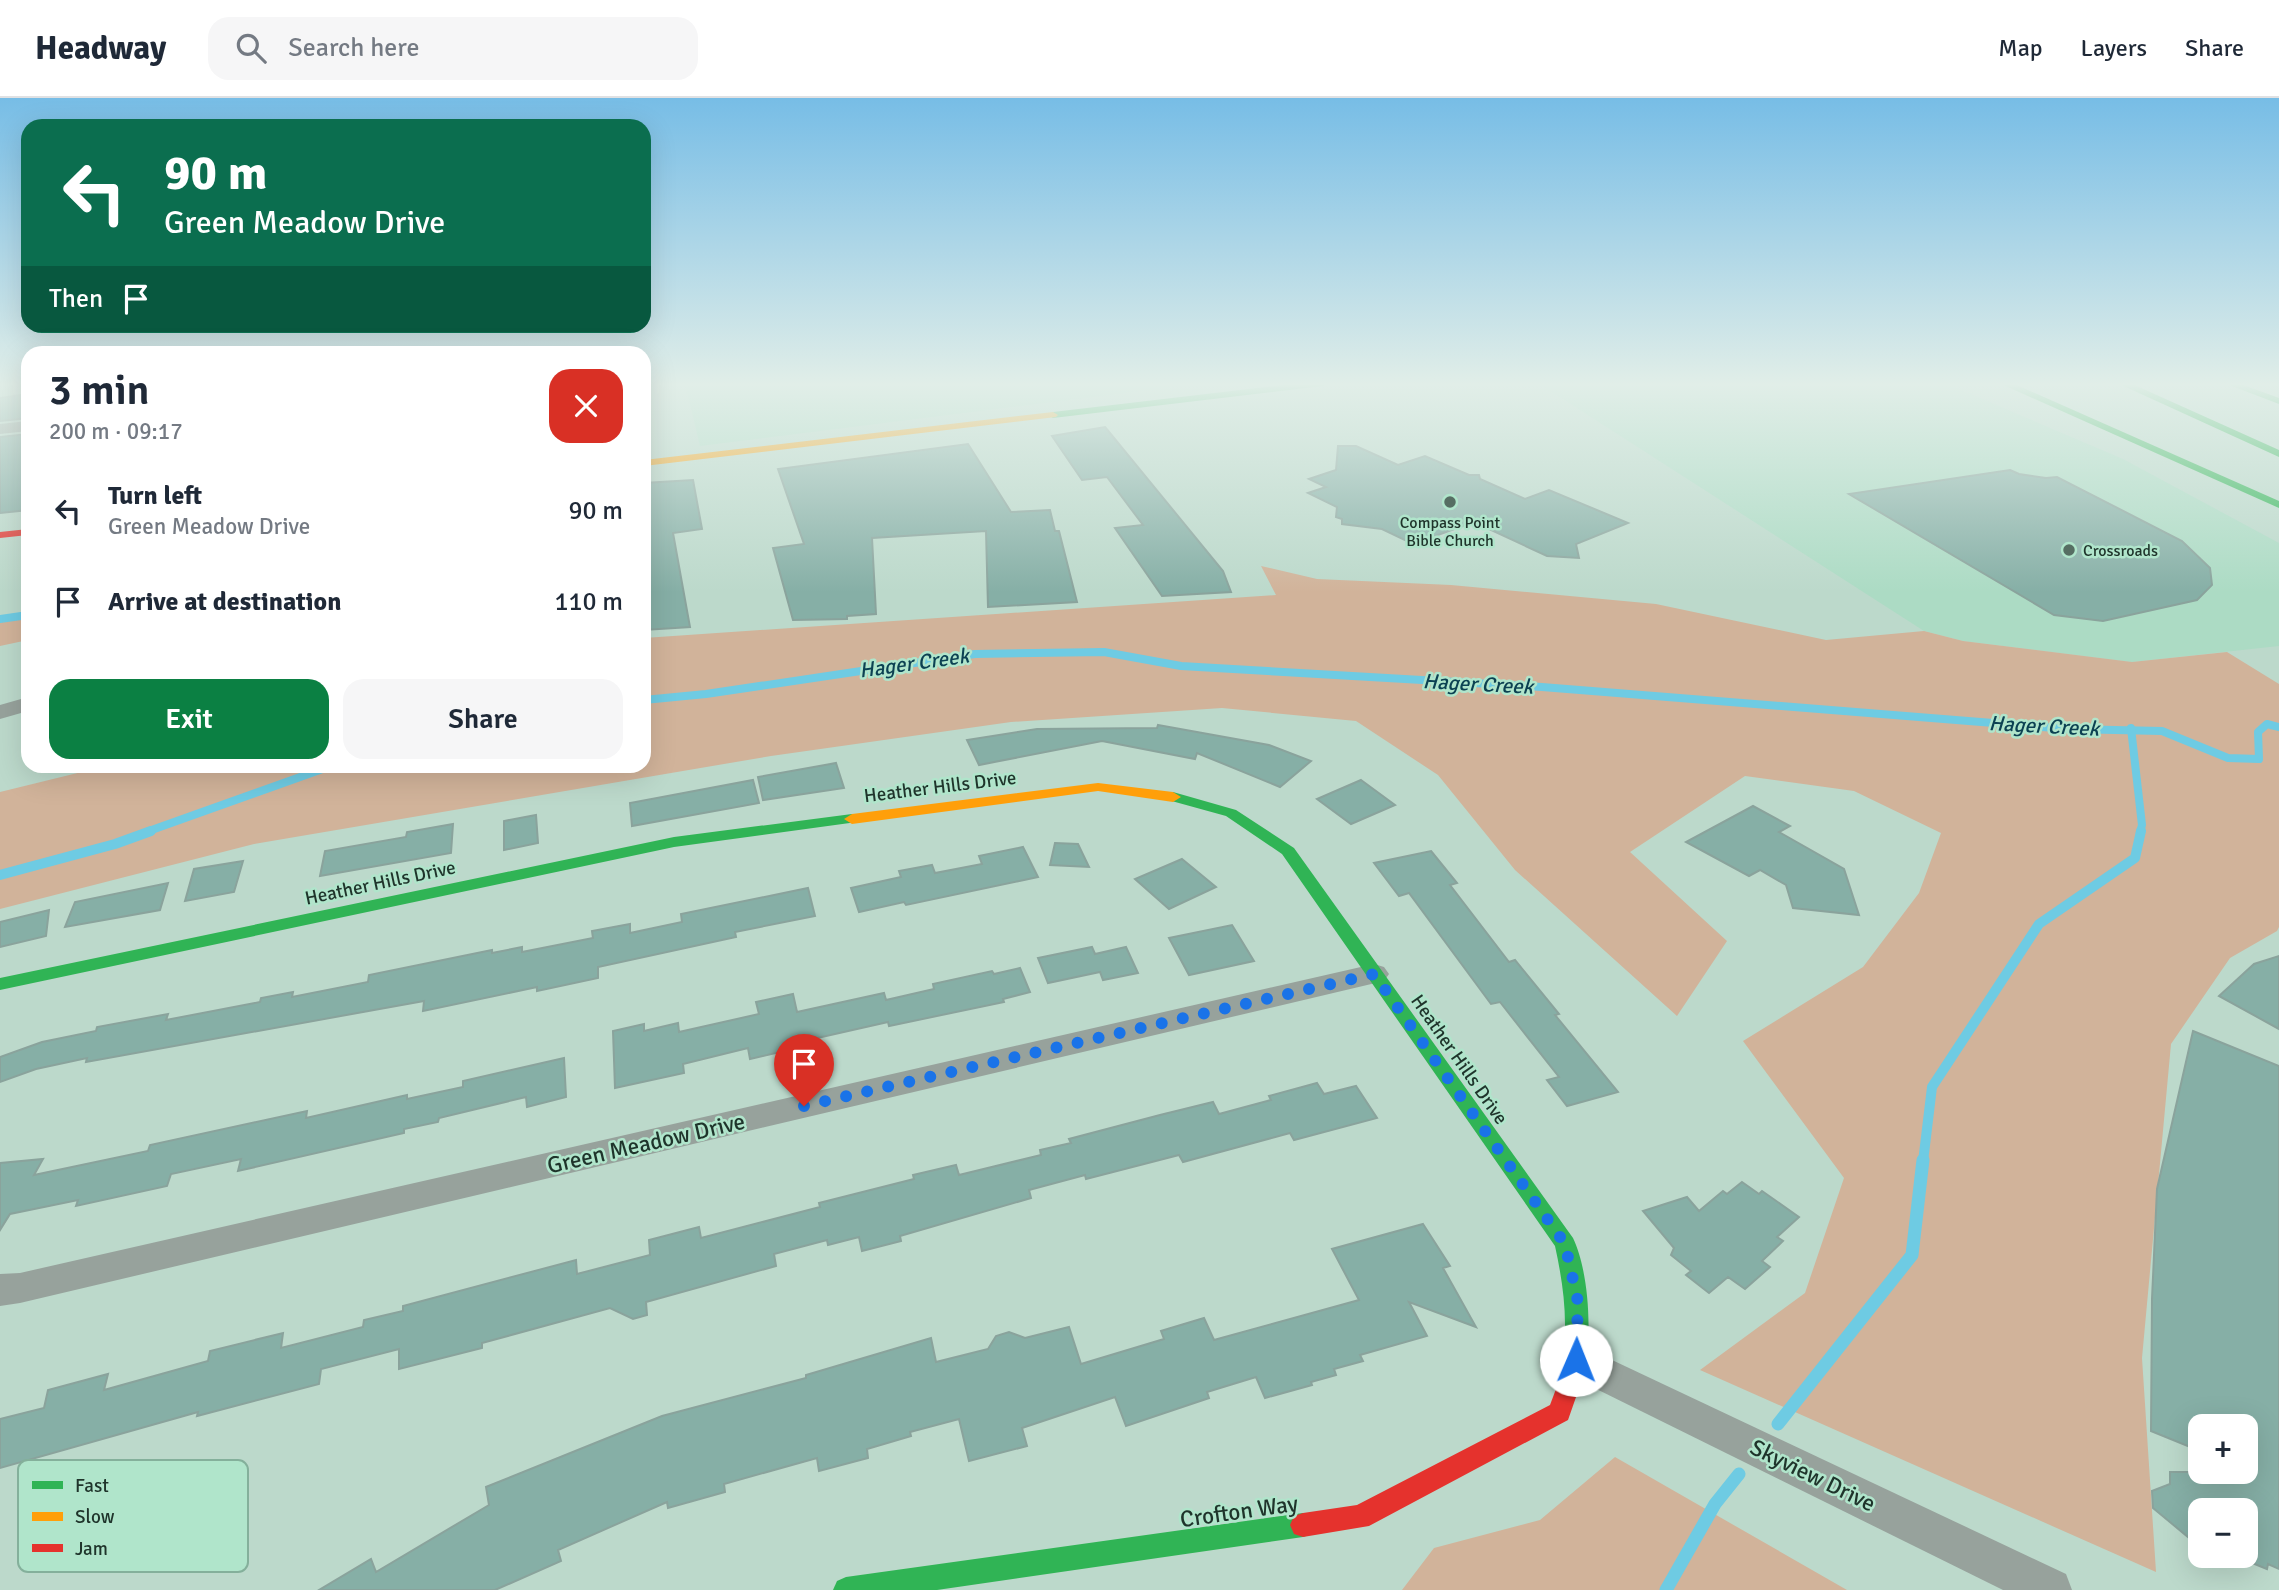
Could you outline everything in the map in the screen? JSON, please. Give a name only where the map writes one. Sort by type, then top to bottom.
[{"type":"main road","points":[[651,462],[732,453]]},
{"type":"main road","points":[[2161,453],[2279,505]]},
{"type":"main road","points":[[0,535],[21,532]]},
{"type":"main road","name":"Heather Hills Drive","points":[[0,984],[674,842],[1098,787],[1169,796],[1231,813],[1288,851],[1565,1244],[1578,1302],[1576,1360]]},
{"type":"main road","name":"Crofton Way","points":[[846,1590],[1360,1517],[1560,1412],[1576,1360]]},
{"type":"street","points":[[0,712],[21,706]]},
{"type":"street","name":"Green Meadow Drive","points":[[0,1290],[20,1288],[1374,974]]},
{"type":"street","name":"Skyview Drive","points":[[1576,1360],[2050,1590]]},
{"type":"shaded area","points":[[1646,453],[2108,453],[2279,543],[2279,646],[2132,662],[1963,641],[1924,631]]},
{"type":"shaded area","points":[[1261,566],[1317,579],[1451,585],[1656,604],[1826,640],[1924,631],[1963,641],[2132,662],[2227,652],[2279,684],[2279,927],[2277,931],[2230,958],[2171,1044],[2142,1358],[2156,1572],[1700,1370],[1805,1293],[1844,1178],[1743,1041],[1863,967],[1919,893],[1941,833],[1854,791],[1745,776],[1630,852],[1727,941],[1677,1016],[1515,870],[1438,775],[1356,721],[1222,708],[1011,722],[771,756],[254,844],[0,909],[0,792],[77,773],[651,773],[651,638],[1276,595]]},
{"type":"shaded area","points":[[21,613],[21,642],[0,646],[0,616]]},
{"type":"shaded area","points":[[1615,1457],[1847,1590],[1402,1590],[1434,1548],[1540,1520]]},
{"type":"building","points":[[0,453],[21,453],[21,511],[0,513]]},
{"type":"building","points":[[902,453],[973,453],[1011,512],[1050,510],[1055,531],[1059,531],[1077,602],[988,607],[986,531],[872,538],[876,614],[847,616],[847,619],[793,620],[773,548],[804,544],[778,469]]},
{"type":"building","points":[[1063,453],[1126,453],[1223,571],[1231,592],[1162,596],[1115,528],[1143,525],[1107,477],[1082,480]]},
{"type":"building","name":"Compass Point Bible Church","points":[[1337,453],[1371,453],[1398,465],[1425,456],[1469,475],[1479,475],[1480,479],[1525,499],[1549,490],[1628,523],[1576,544],[1579,558],[1547,556],[1474,522],[1413,544],[1382,529],[1342,524],[1342,519],[1336,517],[1337,507],[1308,493],[1326,487],[1309,479],[1336,470]]},
{"type":"building","name":"Crossroads","points":[[2010,470],[2019,474],[2057,477],[2182,541],[2210,568],[2212,585],[2197,600],[2103,621],[2054,615],[1849,494]]},
{"type":"building","points":[[693,480],[702,529],[673,533],[690,627],[651,630],[651,483]]},
{"type":"building","points":[[1158,725],[1269,745],[1311,761],[1280,787],[1197,753],[1195,759],[1102,741],[979,765],[967,740],[1037,729],[1157,728]]},
{"type":"building","points":[[836,763],[844,788],[763,800],[758,777]]},
{"type":"building","points":[[753,780],[759,803],[632,826],[630,803]]},
{"type":"building","points":[[1361,780],[1395,805],[1351,824],[1317,799]]},
{"type":"building","points":[[1753,806],[1790,826],[1779,832],[1844,869],[1859,915],[1793,908],[1786,885],[1760,870],[1749,876],[1686,842]]},
{"type":"building","points":[[536,815],[538,843],[504,850],[504,821]]},
{"type":"building","points":[[453,824],[451,853],[320,876],[325,851],[406,837],[407,832]]},
{"type":"building","points":[[1055,843],[1078,844],[1089,867],[1050,865]]},
{"type":"building","points":[[1023,847],[1038,877],[906,905],[904,902],[859,912],[851,888],[901,877],[899,871],[932,865],[935,873],[982,864],[979,856]]},
{"type":"building","points":[[1431,851],[1457,883],[1450,885],[1509,962],[1515,960],[1559,1014],[1555,1015],[1618,1092],[1567,1106],[1547,1080],[1559,1077],[1500,1002],[1491,1004],[1409,893],[1399,896],[1374,863]]},
{"type":"building","points":[[1182,859],[1216,887],[1169,909],[1135,879]]},
{"type":"building","points":[[243,861],[234,892],[185,901],[194,869]]},
{"type":"building","points":[[168,883],[160,910],[65,927],[75,902]]},
{"type":"building","points":[[808,888],[815,916],[735,932],[736,937],[598,967],[598,978],[537,991],[537,987],[423,1011],[424,1001],[86,1062],[87,1058],[36,1069],[0,1082],[0,1057],[42,1042],[96,1031],[97,1027],[168,1014],[166,1020],[260,1002],[261,998],[293,992],[292,997],[368,982],[369,975],[492,950],[492,953],[522,947],[522,952],[593,938],[592,931],[630,924],[630,933],[682,922],[681,914]]},
{"type":"building","points":[[49,910],[46,936],[0,947],[0,922]]},
{"type":"building","points":[[1232,925],[1254,961],[1189,975],[1169,938]]},
{"type":"building","points":[[1092,947],[1095,954],[1126,947],[1138,973],[1103,980],[1100,972],[1048,983],[1038,958]]},
{"type":"building","points":[[2279,956],[2279,1029],[2219,996],[2254,964]]},
{"type":"building","points":[[1020,968],[1030,992],[1003,999],[1004,1002],[889,1026],[888,1022],[804,1041],[805,1046],[750,1059],[748,1048],[683,1064],[684,1073],[615,1088],[613,1031],[644,1024],[644,1031],[678,1023],[679,1032],[759,1014],[756,1002],[793,994],[797,1012],[884,993],[886,1000],[934,989],[933,984],[992,971],[994,974]]},
{"type":"building","points":[[2193,1031],[2279,1066],[2279,1569],[2268,1564],[2267,1569],[2258,1565],[2258,1498],[2188,1498],[2188,1537],[2153,1508],[2152,1491],[2170,1484],[2170,1472],[2188,1472],[2188,1484],[2258,1484],[2258,1414],[2188,1414],[2188,1446],[2151,1431],[2152,1299],[2157,1189]]},
{"type":"building","points":[[564,1058],[566,1097],[527,1107],[526,1097],[439,1118],[438,1122],[404,1129],[404,1133],[238,1171],[241,1159],[171,1174],[167,1186],[76,1206],[78,1200],[10,1214],[0,1230],[0,1163],[43,1159],[34,1175],[148,1151],[150,1145],[307,1111],[306,1118],[407,1095],[407,1099],[463,1087],[463,1081]]},
{"type":"building","points":[[1317,1083],[1324,1094],[1356,1086],[1377,1118],[1294,1140],[1290,1133],[1183,1162],[1179,1155],[1086,1179],[1085,1175],[1029,1190],[1031,1198],[900,1236],[901,1241],[862,1251],[859,1237],[828,1245],[827,1240],[774,1254],[776,1266],[646,1302],[647,1315],[633,1319],[610,1308],[482,1343],[482,1348],[399,1369],[399,1349],[321,1369],[319,1384],[197,1416],[198,1412],[28,1460],[18,1460],[18,1463],[0,1468],[0,1419],[44,1408],[48,1390],[108,1374],[104,1390],[208,1361],[210,1351],[283,1333],[281,1348],[363,1327],[364,1320],[403,1311],[403,1306],[576,1260],[577,1274],[650,1255],[649,1240],[699,1227],[701,1238],[820,1207],[819,1203],[914,1179],[913,1175],[956,1165],[959,1175],[1041,1155],[1040,1150],[1071,1143],[1069,1139],[1160,1115],[1213,1102],[1219,1114],[1271,1100],[1269,1096]]},
{"type":"building","points":[[1742,1182],[1759,1194],[1762,1191],[1799,1217],[1777,1237],[1783,1241],[1762,1261],[1770,1267],[1745,1289],[1728,1277],[1709,1293],[1686,1275],[1691,1271],[1671,1255],[1674,1248],[1643,1211],[1687,1197],[1699,1211],[1723,1191],[1727,1194]]},
{"type":"building","points":[[1423,1224],[1450,1266],[1443,1268],[1476,1327],[1409,1302],[1427,1336],[1360,1355],[1363,1361],[1334,1369],[1336,1375],[1311,1382],[1312,1385],[1265,1398],[1256,1377],[1207,1392],[1209,1398],[1126,1426],[1115,1397],[1022,1428],[1027,1446],[969,1461],[959,1419],[910,1432],[911,1436],[867,1449],[868,1458],[819,1471],[817,1458],[724,1484],[725,1492],[668,1508],[667,1502],[558,1550],[561,1561],[495,1590],[319,1590],[371,1559],[376,1572],[489,1505],[486,1487],[662,1416],[806,1378],[806,1375],[931,1338],[936,1362],[988,1349],[996,1336],[1009,1332],[1025,1338],[1069,1327],[1081,1364],[1164,1339],[1161,1331],[1204,1318],[1214,1340],[1359,1300],[1332,1249]]},
{"type":"waterway","points":[[0,619],[21,616]]},
{"type":"waterway","name":"Hager Creek","points":[[651,699],[706,694],[975,654],[1104,652],[1181,666],[1542,687],[2068,729],[2131,730]]},
{"type":"waterway","name":"Hager Creek","points":[[2131,730],[2162,731],[2228,758],[2259,759],[2258,732],[2267,724],[2279,727]]},
{"type":"waterway","points":[[2131,730],[2142,825],[2140,832]]},
{"type":"waterway","points":[[146,832],[311,773]]},
{"type":"waterway","points":[[0,875],[115,844],[151,831]]},
{"type":"waterway","points":[[1923,1162],[1932,1087],[2039,924],[2135,858],[2141,831]]},
{"type":"waterway","points":[[1778,1424],[1912,1255],[1923,1160]]},
{"type":"waterway","points":[[1666,1590],[1715,1504],[1739,1474]]},
{"type":"traffic: fast","points":[[2161,453],[2279,505]]},
{"type":"traffic: fast","points":[[1173,797],[1231,813],[1288,851],[1565,1244],[1577,1312],[1577,1346],[1570,1380]]},
{"type":"traffic: fast","points":[[0,984],[674,842],[852,819]]},
{"type":"traffic: fast","points":[[846,1590],[1303,1525]]},
{"type":"traffic: slow","points":[[651,462],[732,453]]},
{"type":"traffic: slow","points":[[852,819],[1098,787],[1173,797]]},
{"type":"traffic: jam","points":[[0,535],[21,533]]},
{"type":"traffic: jam","points":[[1303,1525],[1360,1517],[1560,1412],[1570,1380]]},
{"type":"place","name":"Compass Point Bible Church","points":[[1450,502]]},
{"type":"place","name":"Crossroads","points":[[2069,550]]},
{"type":"route","points":[[804,1106],[1374,974],[1565,1244],[1578,1302],[1576,1360]]}]
